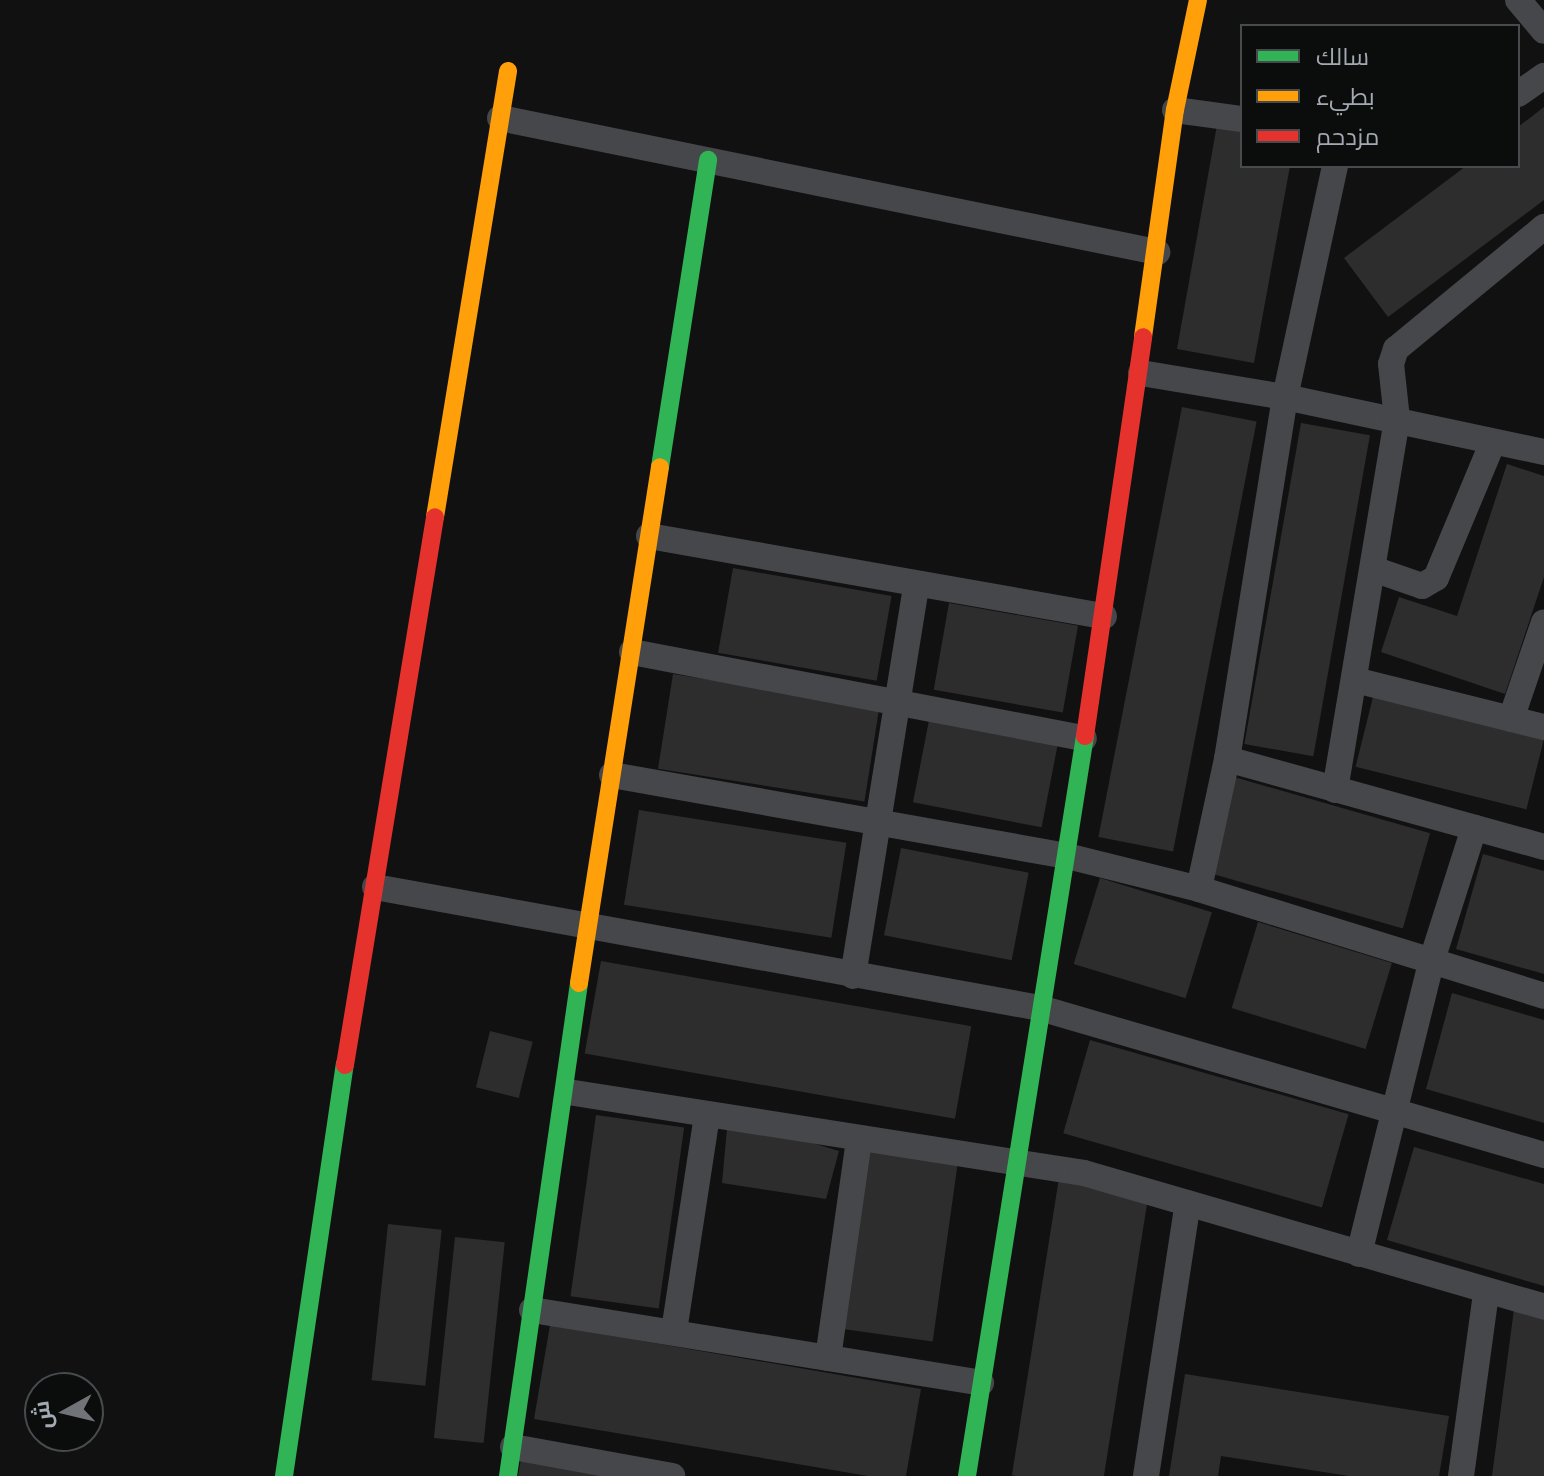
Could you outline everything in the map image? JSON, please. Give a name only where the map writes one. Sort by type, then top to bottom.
[{"type":"street","points":[[967,1476],[1104,616],[1141,373],[1175,110],[1198,0]]},
{"type":"street","points":[[1518,0],[1544,31]]},
{"type":"street","points":[[284,1476],[375,887],[508,71]]},
{"type":"street","points":[[1520,93],[1544,76]]},
{"type":"street","points":[[1175,110],[1240,119]]},
{"type":"street","points":[[500,118],[1157,252]]},
{"type":"street","points":[[508,1476],[568,1092],[587,929],[708,160]]},
{"type":"street","points":[[1199,889],[1227,759],[1285,397],[1335,168]]},
{"type":"street","points":[[1335,790],[1397,419],[1391,364],[1396,349],[1540,240]]},
{"type":"street","points":[[1141,373],[1285,397],[1544,452]]},
{"type":"street","points":[[1373,569],[1422,586],[1436,578],[1493,442]]},
{"type":"street","points":[[649,536],[1104,616]]},
{"type":"street","points":[[853,976],[916,585]]},
{"type":"street","points":[[1511,719],[1544,622]]},
{"type":"street","points":[[632,652],[1084,738]]},
{"type":"street","points":[[1355,680],[1544,727]]},
{"type":"street","points":[[1227,759],[1544,847]]},
{"type":"street","points":[[612,775],[1067,856],[1199,889],[1544,996]]},
{"type":"street","points":[[1359,1254],[1431,963],[1474,828]]},
{"type":"street","points":[[375,887],[587,929],[1040,1008],[1544,1155]]},
{"type":"street","points":[[568,1092],[1124,1182],[1486,1293],[1544,1307]]},
{"type":"street","points":[[674,1331],[707,1115]]},
{"type":"street","points":[[828,1358],[859,1140]]},
{"type":"street","points":[[1146,1476],[1188,1203]]},
{"type":"street","points":[[1461,1476],[1486,1293]]},
{"type":"street","points":[[532,1310],[981,1383]]},
{"type":"street","points":[[513,1447],[655,1474]]},
{"type":"building","points":[[1544,107],[1544,200],[1388,317],[1344,258],[1463,168],[1520,168],[1520,125]]},
{"type":"building","points":[[1217,125],[1240,129],[1240,168],[1290,168],[1254,363],[1177,349]]},
{"type":"building","points":[[1182,407],[1257,422],[1173,851],[1098,837]]},
{"type":"building","points":[[1301,423],[1370,435],[1313,756],[1244,744]]},
{"type":"building","points":[[1507,464],[1544,476],[1544,577],[1505,694],[1381,652],[1399,597],[1457,616]]},
{"type":"building","points":[[733,568],[892,596],[877,681],[718,653]]},
{"type":"building","points":[[949,603],[1078,626],[1063,712],[934,690]]},
{"type":"building","points":[[673,674],[879,707],[864,802],[658,769]]},
{"type":"building","points":[[1373,697],[1544,740],[1526,809],[1356,767]]},
{"type":"building","points":[[930,715],[1059,740],[1042,827],[913,802]]},
{"type":"building","points":[[1234,777],[1430,833],[1403,928],[1207,872]]},
{"type":"building","points":[[639,810],[846,843],[831,938],[624,905]]},
{"type":"building","points":[[901,848],[1029,873],[1012,960],[884,935]]},
{"type":"building","points":[[1483,854],[1544,871],[1544,974],[1456,949]]},
{"type":"building","points":[[1100,878],[1212,912],[1186,998],[1074,964]]},
{"type":"building","points":[[1258,922],[1392,963],[1366,1049],[1232,1008]]},
{"type":"building","points":[[601,961],[971,1026],[955,1119],[585,1054]]},
{"type":"building","points":[[1452,993],[1544,1020],[1544,1123],[1426,1089]]},
{"type":"building","points":[[490,1031],[533,1042],[519,1098],[476,1087]]},
{"type":"building","points":[[1090,1040],[1349,1114],[1322,1207],[1063,1133]]},
{"type":"building","points":[[596,1115],[684,1127],[659,1309],[571,1296]]},
{"type":"building","points":[[728,1118],[839,1151],[826,1199],[722,1183]]},
{"type":"building","points":[[1414,1147],[1544,1184],[1544,1286],[1387,1240]]},
{"type":"building","points":[[870,1148],[958,1160],[933,1342],[845,1329]]},
{"type":"building","points":[[1059,1178],[1149,1192],[1104,1476],[1012,1475]]},
{"type":"building","points":[[388,1224],[442,1230],[425,1386],[372,1380]]},
{"type":"building","points":[[455,1237],[505,1242],[484,1443],[434,1438]]},
{"type":"building","points":[[1514,1309],[1544,1317],[1544,1476],[1492,1476]]},
{"type":"building","points":[[550,1325],[921,1389],[906,1476],[868,1476],[534,1419]]},
{"type":"building","points":[[1185,1374],[1449,1416],[1439,1476],[1349,1476],[1221,1456],[1218,1476],[1169,1476]]},
{"type":"building","points":[[521,1458],[612,1476],[518,1476]]},
{"type":"traffic: fast","points":[[660,467],[708,160]]},
{"type":"traffic: fast","points":[[967,1476],[1085,736]]},
{"type":"traffic: fast","points":[[508,1476],[579,983]]},
{"type":"traffic: fast","points":[[284,1476],[345,1065]]},
{"type":"traffic: slow","points":[[1143,337],[1175,110],[1198,0]]},
{"type":"traffic: slow","points":[[435,517],[508,71]]},
{"type":"traffic: slow","points":[[579,983],[660,467]]},
{"type":"traffic: jam","points":[[1085,736],[1143,337]]},
{"type":"traffic: jam","points":[[345,1065],[435,517]]}]
